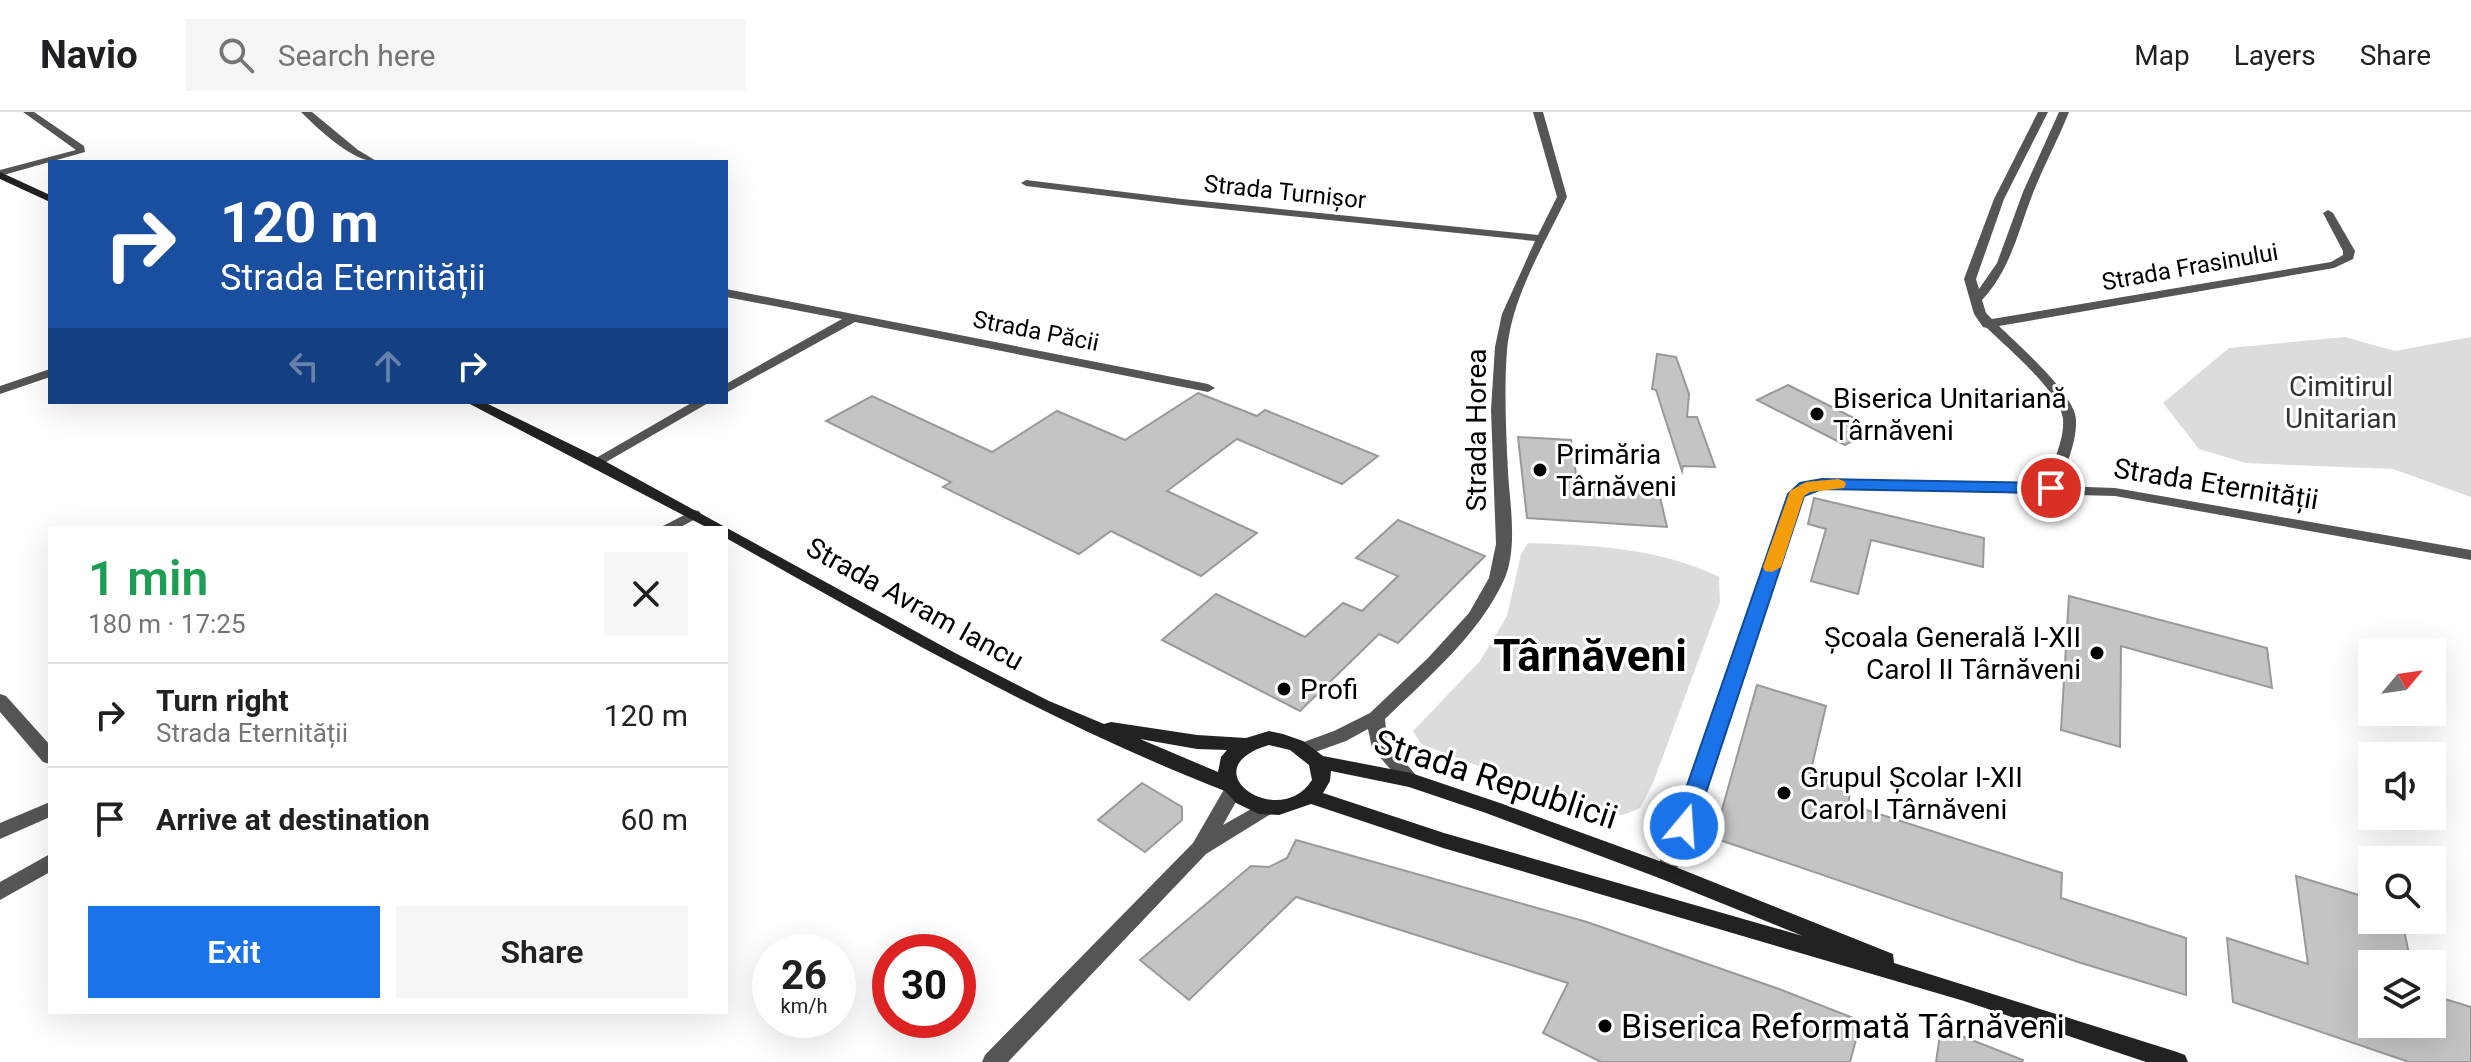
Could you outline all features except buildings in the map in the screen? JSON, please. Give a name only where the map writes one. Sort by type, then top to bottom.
[{"type":"main road","points":[[0,174],[48,198]]},
{"type":"main road","points":[[477,404],[596,462],[715,526]]},
{"type":"main road","name":"Strada Avram Iancu","points":[[728,533],[951,658],[1078,722],[1231,788]]},
{"type":"main road","name":"Strada Avram Iancu","points":[[1078,722],[1197,742],[1244,744]]},
{"type":"main road","points":[[1269,738],[1296,742],[1312,755],[1320,774],[1318,786],[1309,796],[1283,807],[1254,805],[1231,788],[1225,774],[1227,763],[1244,744],[1269,738]]},
{"type":"main road","name":"Strada Republicii","points":[[1312,755],[1411,780],[1666,872],[1964,992],[2146,1057],[2177,1062]]},
{"type":"main road","name":"Strada Republicii","points":[[1309,796],[1443,840],[1964,992]]},
{"type":"street","points":[[28,112],[81,148],[80,152],[51,160]]},
{"type":"street","points":[[306,112],[369,160]]},
{"type":"street","name":"Strada Horea","points":[[1312,755],[1376,717],[1434,662],[1475,616],[1497,578],[1504,544],[1498,410],[1501,347],[1508,314],[1540,238],[1562,197],[1538,112]]},
{"type":"street","points":[[2043,112],[1999,199],[1970,279],[1980,314],[1987,324],[2045,379],[2060,397],[2070,417],[2067,440],[2051,488]]},
{"type":"street","points":[[1977,298],[1994,283],[2030,188],[2064,112]]},
{"type":"street","points":[[0,174],[48,161]]},
{"type":"street","name":"Strada Turnișor","points":[[1026,183],[1540,238]]},
{"type":"street","name":"Strada Frasinului","points":[[1987,324],[2334,265],[2349,257],[2349,251],[2328,213]]},
{"type":"street","name":"Strada Păcii","points":[[728,293],[1208,388]]},
{"type":"street","points":[[728,388],[855,317]]},
{"type":"street","points":[[0,390],[48,374]]},
{"type":"street","points":[[596,462],[699,404]]},
{"type":"street","name":"Strada Eternității","points":[[1666,872],[1796,494],[1806,487],[1822,484],[2115,492],[2471,555]]},
{"type":"street","points":[[671,526],[694,514]]},
{"type":"street","points":[[0,700],[48,755]]},
{"type":"street","points":[[1376,717],[1378,743],[1411,780]]},
{"type":"street","points":[[1200,848],[1231,788]]},
{"type":"street","points":[[993,1062],[1200,848],[1267,807]]},
{"type":"street","points":[[0,831],[48,810]]},
{"type":"street","points":[[0,892],[48,863]]},
{"type":"green space","name":"Cimitirul Unitarian","points":[[2345,337],[2395,351],[2471,337],[2471,497],[2393,469],[2246,463],[2199,449],[2163,403],[2229,348]]},
{"type":"green space","points":[[1528,543],[1601,547],[1650,554],[1697,567],[1719,577],[1720,602],[1653,783],[1640,808],[1623,815],[1595,811],[1421,744],[1413,731],[1480,661],[1507,616],[1521,554]]},
{"type":"slow traffic","points":[[1772,567],[1796,494],[1806,487],[1838,484]]},
{"type":"place","name":"Biserica Unitariană Târnăveni","points":[[1817,414]]},
{"type":"place","name":"Primăria Târnăveni","points":[[1540,470]]},
{"type":"place","name":"Școala Generală I-XII Carol II Târnăveni","points":[[2097,653]]},
{"type":"place","name":"Profi","points":[[1284,689]]},
{"type":"place","name":"Grupul Școlar I-XII Carol I Târnăveni","points":[[1784,793]]},
{"type":"place","name":"Biserica Reformată Târnăveni","points":[[1605,1026]]},
{"type":"district","name":"Târnăveni","points":[[1590,656]]},
{"type":"route","points":[[1684,826],[1796,494],[1806,487],[1822,484],[2051,488]]}]
